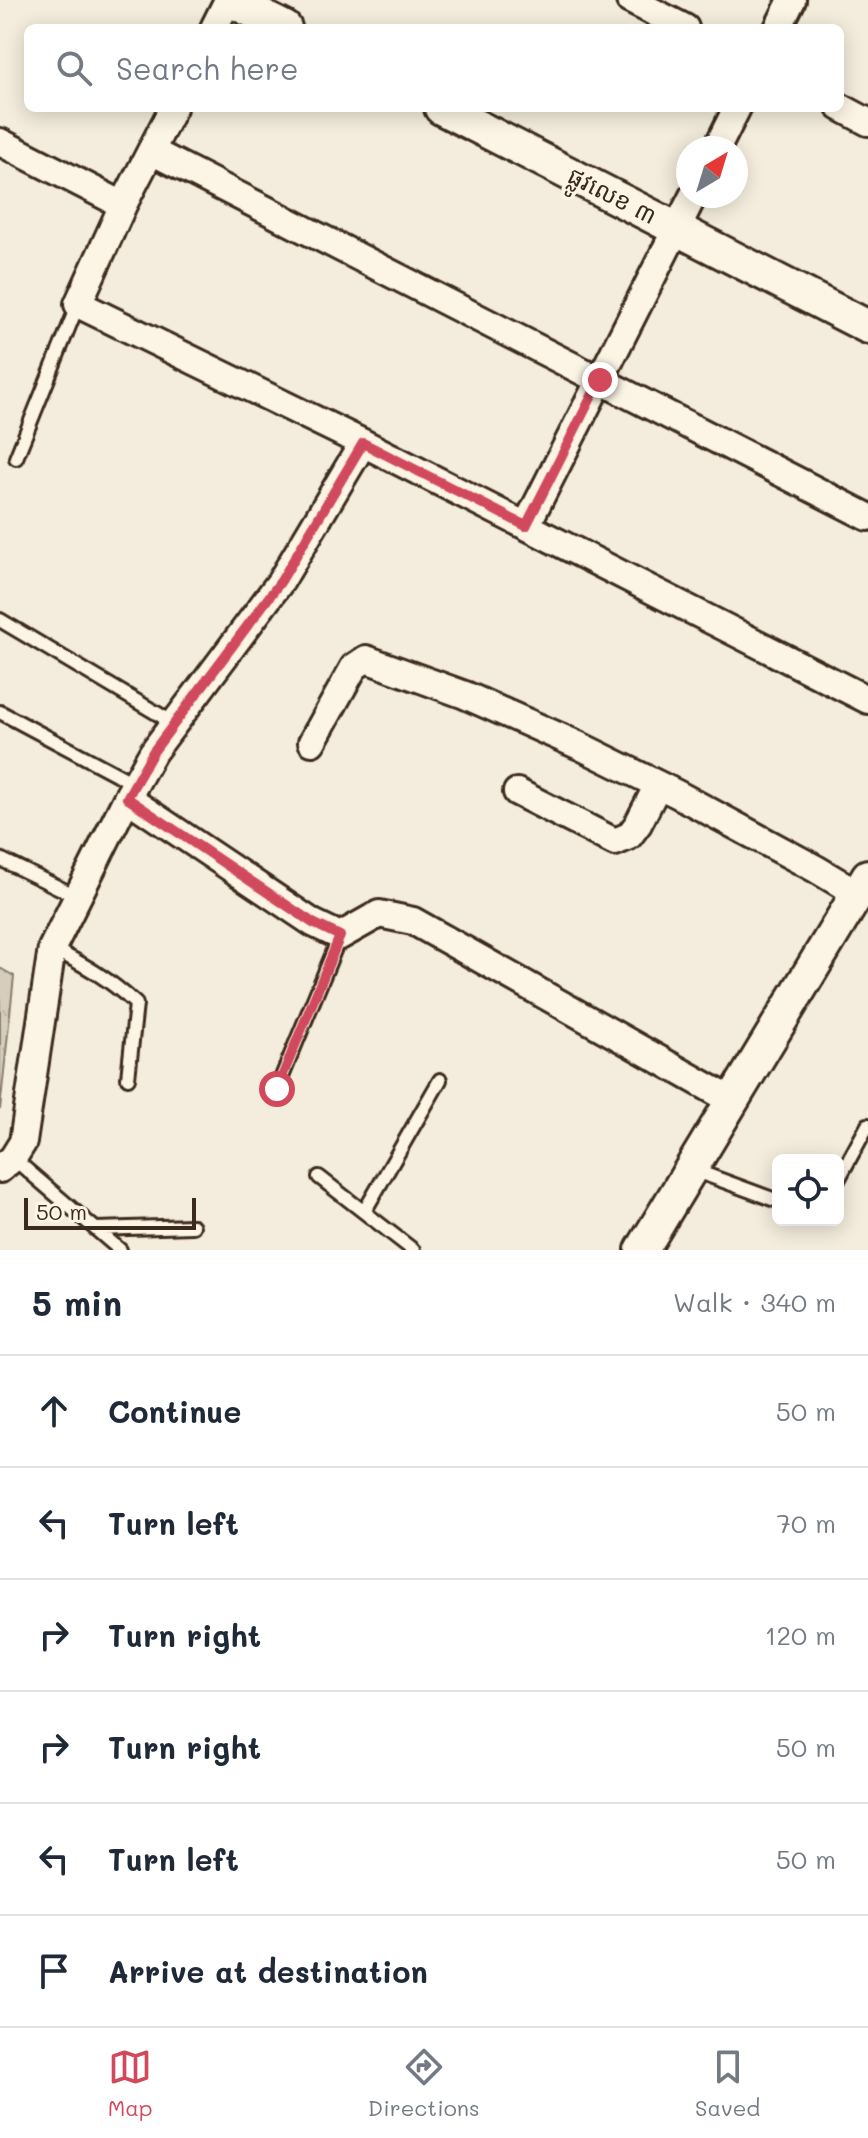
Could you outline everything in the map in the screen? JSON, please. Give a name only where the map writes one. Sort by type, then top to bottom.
[{"type":"street","points":[[216,24],[229,0],[277,24]]},
{"type":"street","points":[[630,0],[677,24]]},
{"type":"street","points":[[780,24],[792,0]]},
{"type":"street","points":[[844,109],[868,122]]},
{"type":"street","points":[[171,112],[123,205],[78,304],[363,443],[868,700]]},
{"type":"street","name":"ផ្លូវលេខ ៣","points":[[449,112],[868,327]]},
{"type":"street","points":[[723,136],[735,112]]},
{"type":"street","points":[[0,142],[123,205]]},
{"type":"street","points":[[151,151],[868,517]]},
{"type":"street","points":[[526,526],[687,208]]},
{"type":"street","points":[[7,1164],[23,1142],[52,948],[153,752],[281,581],[363,443]]},
{"type":"street","points":[[312,742],[354,667],[366,659],[465,695],[580,746],[816,869],[863,885],[642,1250]]},
{"type":"street","points":[[517,792],[615,842],[629,836],[658,785]]},
{"type":"street","points":[[131,791],[313,923],[340,936],[379,914],[413,921],[731,1100]]},
{"type":"lane","points":[[16,458],[78,304]]},
{"type":"lane","points":[[0,620],[175,724]]},
{"type":"lane","points":[[0,712],[131,791]]},
{"type":"lane","points":[[0,859],[78,897]]},
{"type":"lane","points":[[277,1089],[340,936]]},
{"type":"lane","points":[[52,948],[96,971],[136,1004],[128,1078]]},
{"type":"lane","points":[[364,1212],[440,1080]]},
{"type":"lane","points":[[844,1169],[868,1125]]},
{"type":"lane","points":[[7,1164],[120,1250]]},
{"type":"lane","points":[[690,1169],[772,1199]]},
{"type":"lane","points":[[319,1177],[413,1250]]},
{"type":"lane","points":[[96,1229],[193,1226]]},
{"type":"green space","points":[[0,968],[14,976],[0,1110]]},
{"type":"route","points":[[277,1089],[340,936],[313,923],[127,798],[153,752],[281,581],[363,443],[526,526],[600,380]]}]
